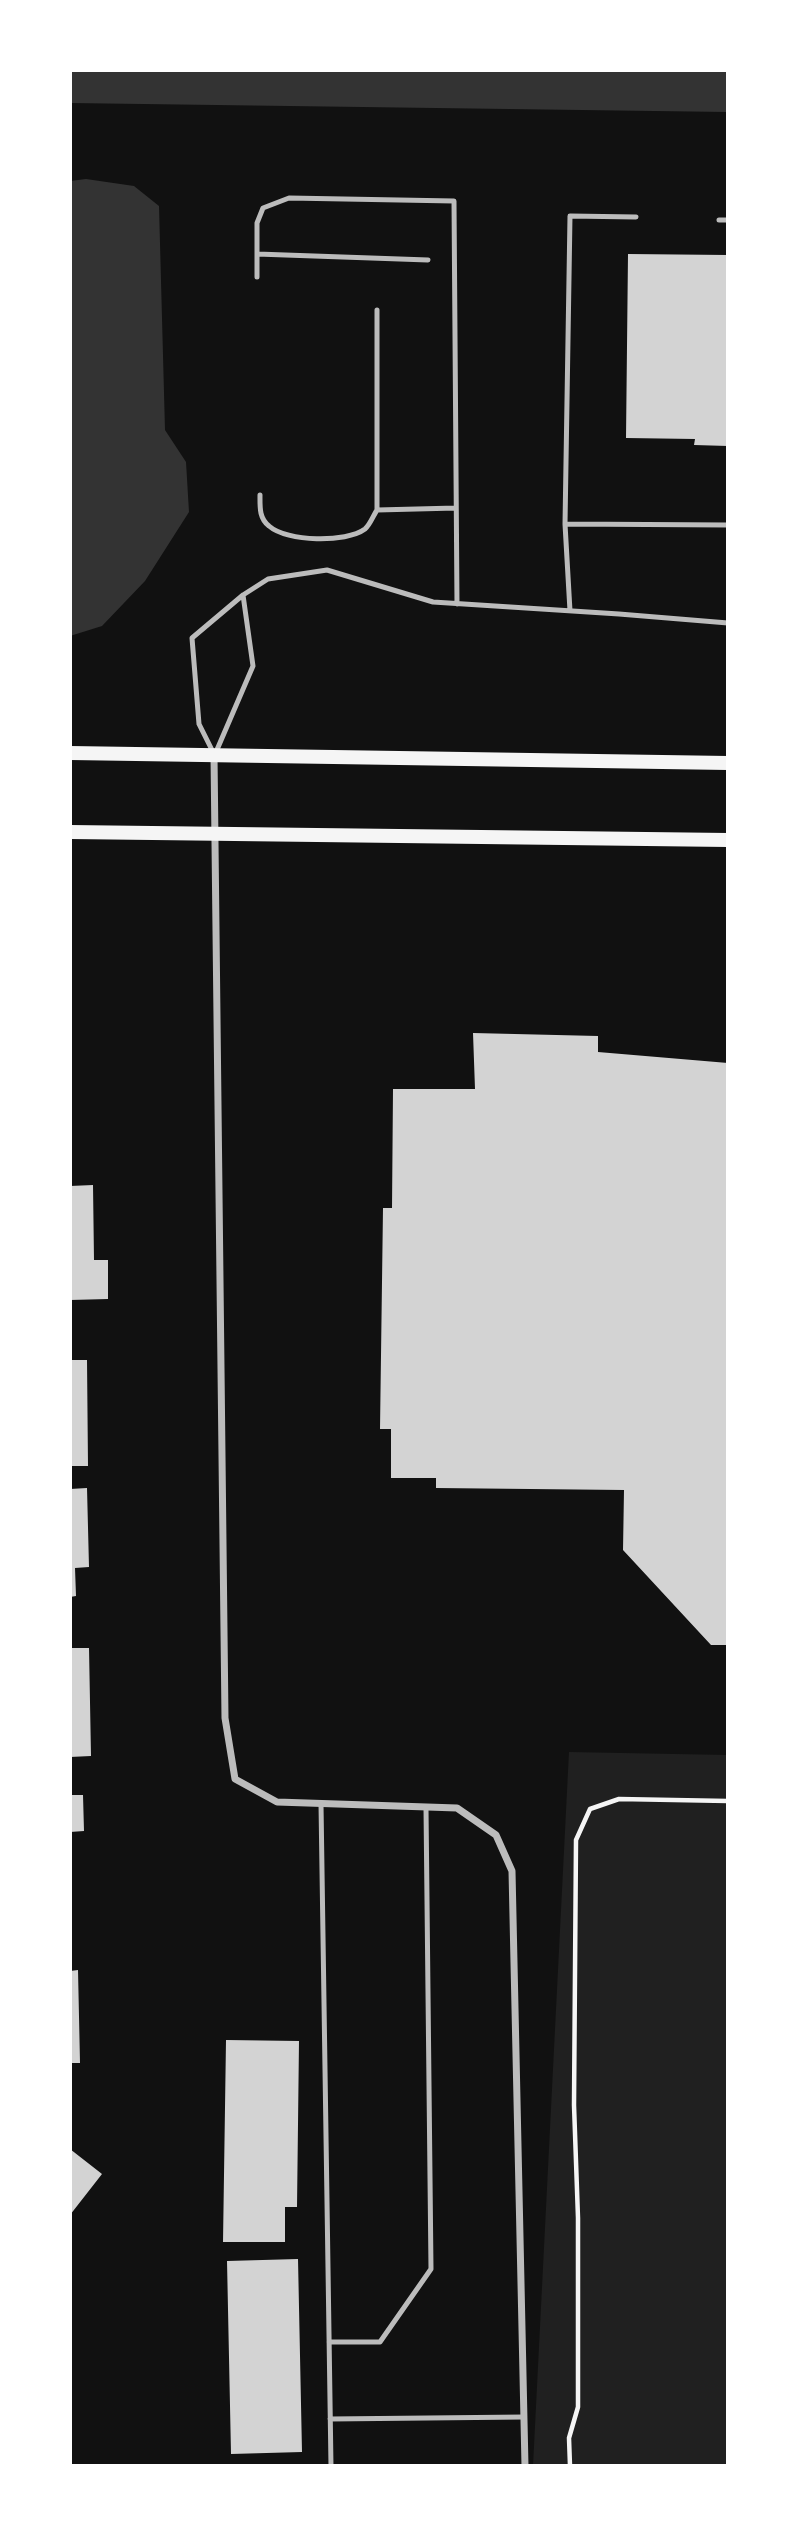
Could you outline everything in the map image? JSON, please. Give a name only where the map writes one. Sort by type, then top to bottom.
[{"type":"main road","points":[[70,753],[728,763]]},
{"type":"main road","points":[[70,832],[728,840]]},
{"type":"street","points":[[214,755],[225,1718],[235,1779],[278,1802],[457,1808],[496,1835],[512,1871],[525,2466]]},
{"type":"lane","points":[[257,277],[257,223],[263,208],[289,198],[454,201],[457,604]]},
{"type":"lane","points":[[570,611],[565,524],[570,216],[636,217]]},
{"type":"lane","points":[[719,220],[728,220]]},
{"type":"lane","points":[[257,254],[428,260]]},
{"type":"lane","points":[[260,495],[260,514],[269,526],[288,535],[320,539],[349,537],[367,528],[377,510],[377,310]]},
{"type":"lane","points":[[377,510],[456,508]]},
{"type":"lane","points":[[565,524],[728,525]]},
{"type":"lane","points":[[214,755],[199,724],[192,638],[243,595],[268,579],[327,570],[433,602],[728,624]]},
{"type":"lane","points":[[214,755],[253,666],[243,595]]},
{"type":"lane","points":[[321,1804],[331,2466]]},
{"type":"lane","points":[[329,2342],[380,2342],[432,2269],[426,1808]]},
{"type":"lane","points":[[330,2419],[524,2417]]},
{"type":"path","points":[[570,2466],[569,2438],[578,2407],[578,2218],[574,2105],[576,1840],[590,1809],[619,1799],[728,1801]]},
{"type":"shaded area","points":[[86,179],[134,186],[159,206],[165,430],[186,462],[189,512],[145,581],[102,626],[70,636],[70,181]]},
{"type":"shaded area","points":[[569,1752],[728,1755],[728,2466],[533,2466]]},
{"type":"building","points":[[628,254],[728,255],[728,446],[694,445],[695,439],[626,438]]},
{"type":"building","points":[[473,1033],[598,1036],[598,1052],[728,1063],[728,1645],[711,1645],[623,1550],[624,1490],[436,1488],[436,1478],[391,1478],[391,1429],[380,1429],[383,1208],[392,1208],[393,1089],[475,1089]]},
{"type":"building","points":[[93,1185],[94,1260],[108,1260],[108,1299],[70,1300],[70,1186]]},
{"type":"building","points":[[70,1360],[87,1360],[88,1466],[70,1466]]},
{"type":"building","points":[[87,1488],[89,1567],[75,1568],[76,1596],[70,1597],[70,1489]]},
{"type":"building","points":[[70,1648],[89,1648],[91,1756],[70,1757]]},
{"type":"building","points":[[70,1795],[83,1795],[84,1831],[70,1832]]},
{"type":"building","points":[[78,1970],[80,2063],[70,2063],[70,1971]]},
{"type":"building","points":[[226,2040],[299,2041],[297,2207],[285,2207],[285,2242],[223,2242]]},
{"type":"building","points":[[70,2149],[102,2174],[70,2215]]},
{"type":"building","points":[[298,2259],[302,2452],[231,2454],[227,2261]]},
{"type":"waterway","points":[[70,82],[728,91]]}]
